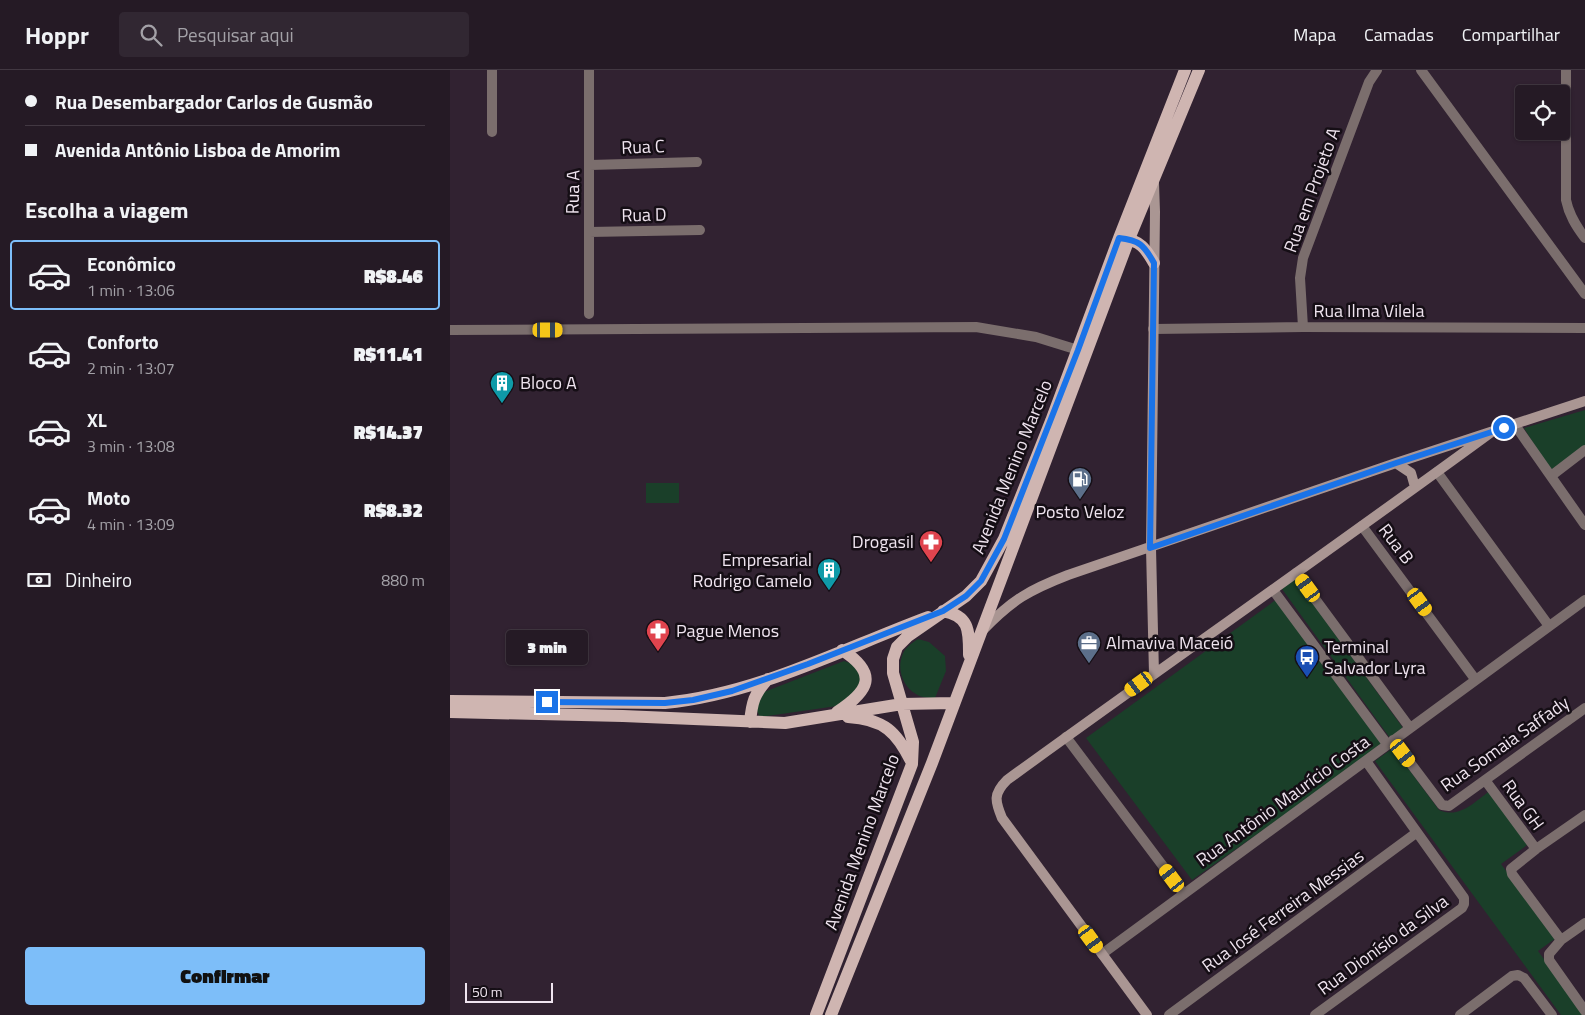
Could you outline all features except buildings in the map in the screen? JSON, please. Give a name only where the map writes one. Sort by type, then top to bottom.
[{"type":"main road","name":"Avenida Menino Marcelo","points":[[831,1015],[932,762],[981,633],[1185,70]]},
{"type":"main road","name":"Avenida Menino Marcelo","points":[[816,1015],[912,764],[913,742],[893,673],[893,659],[897,647],[908,636],[966,596],[981,581],[990,568],[1007,531],[1124,239],[1154,178],[1198,70]]},
{"type":"main road","points":[[1124,239],[1142,245],[1154,263]]},
{"type":"main road","points":[[450,701],[665,703],[693,700],[768,679],[943,611],[953,613],[965,622],[968,629],[969,662]]},
{"type":"main road","points":[[828,716],[854,701],[864,689],[866,678],[863,667],[858,660],[842,650]]},
{"type":"main road","points":[[750,722],[752,702],[758,690],[768,679]]},
{"type":"main road","points":[[450,712],[623,716],[784,723],[902,704],[953,703]]},
{"type":"main road","points":[[828,716],[868,720],[883,726],[902,742],[912,764]]},
{"type":"street","points":[[492,70],[492,132]]},
{"type":"street","name":"Rua A","points":[[589,314],[590,70]]},
{"type":"street","name":"Rua em Projeto A","points":[[1303,327],[1300,278],[1303,258],[1369,82],[1377,70]]},
{"type":"street","points":[[1421,70],[1585,294]]},
{"type":"street","points":[[1566,70],[1566,200],[1568,212],[1574,224],[1585,238]]},
{"type":"street","name":"Rua C","points":[[590,165],[697,162]]},
{"type":"street","points":[[1154,178],[1150,548],[1154,674]]},
{"type":"street","name":"Rua D","points":[[589,232],[700,230]]},
{"type":"street","points":[[450,330],[976,327],[1036,337],[1078,350]]},
{"type":"street","name":"Rua Ilma Vilela","points":[[1152,329],[1303,327],[1585,328]]},
{"type":"street","points":[[981,633],[1019,597],[1038,586],[1077,571],[1585,401]]},
{"type":"street","points":[[1515,425],[1585,525]]},
{"type":"street","points":[[1147,1015],[1002,818],[996,796],[999,788],[1007,780],[1066,737],[1493,431]]},
{"type":"street","points":[[1551,476],[1585,450]]},
{"type":"street","points":[[1396,463],[1411,473],[1415,487]]},
{"type":"street","points":[[1436,472],[1549,626]]},
{"type":"street","name":"Rua B","points":[[1362,526],[1476,679]]},
{"type":"street","points":[[1296,573],[1410,728]]},
{"type":"street","points":[[1273,590],[1390,742]]},
{"type":"street","name":"Rua Antônio Maurício Costa","points":[[1102,954],[1585,600]]},
{"type":"street","name":"Rua Somaia Saffady","points":[[1390,742],[1442,805],[1449,806],[1585,708]]},
{"type":"street","points":[[1066,737],[1184,894]]},
{"type":"street","points":[[1366,761],[1416,833]]},
{"type":"street","name":"Rua GH","points":[[1485,780],[1536,849]]},
{"type":"street","points":[[1560,940],[1512,874],[1512,869],[1536,849],[1585,815]]},
{"type":"street","name":"Rua Dionísio da Silva","points":[[1316,1015],[1462,908],[1464,898],[1416,833]]},
{"type":"street","name":"Rua José Ferreira Messias","points":[[1169,1015],[1416,833]]},
{"type":"street","points":[[1585,923],[1560,940],[1549,954],[1550,960],[1585,1011]]},
{"type":"street","points":[[1460,1015],[1512,976],[1518,975],[1524,978],[1552,1015]]},
{"type":"green space","points":[[1585,410],[1585,451],[1550,470],[1524,428]]},
{"type":"green space","points":[[646,483],[679,483],[679,503],[646,503]]},
{"type":"green space","points":[[1295,579],[1403,728],[1390,738],[1282,589]]},
{"type":"green space","points":[[1277,599],[1383,746],[1192,880],[1086,738]]},
{"type":"green space","points":[[918,639],[929,642],[945,656],[946,671],[935,698],[918,695],[911,691],[902,678],[900,667],[903,653],[908,646]]},
{"type":"green space","points":[[844,661],[858,666],[861,683],[850,698],[837,706],[760,717],[756,709],[764,692]]},
{"type":"green space","points":[[1393,748],[1439,810],[1447,812],[1460,811],[1491,790],[1530,843],[1501,864],[1556,938],[1538,951],[1585,1015],[1561,1015],[1375,761]]},
{"type":"place","name":"Bloco A","points":[[502,404]]},
{"type":"place","name":"Posto Veloz","points":[[1080,500]]},
{"type":"place","name":"Drogasil","points":[[931,563]]},
{"type":"place","name":"Empresarial Rodrigo Camelo","points":[[829,591]]},
{"type":"place","name":"Pague Menos","points":[[658,652]]},
{"type":"place","name":"Almaviva Maceió","points":[[1089,664]]},
{"type":"place","name":"Terminal Salvador Lyra","points":[[1307,678]]},
{"type":"route","points":[[547,702],[665,703],[693,700],[732,691],[808,664],[943,611],[966,596],[981,581],[990,568],[1004,539],[1078,350],[1119,238],[1129,239],[1142,245],[1154,263],[1150,548],[1396,463],[1504,428]]}]
